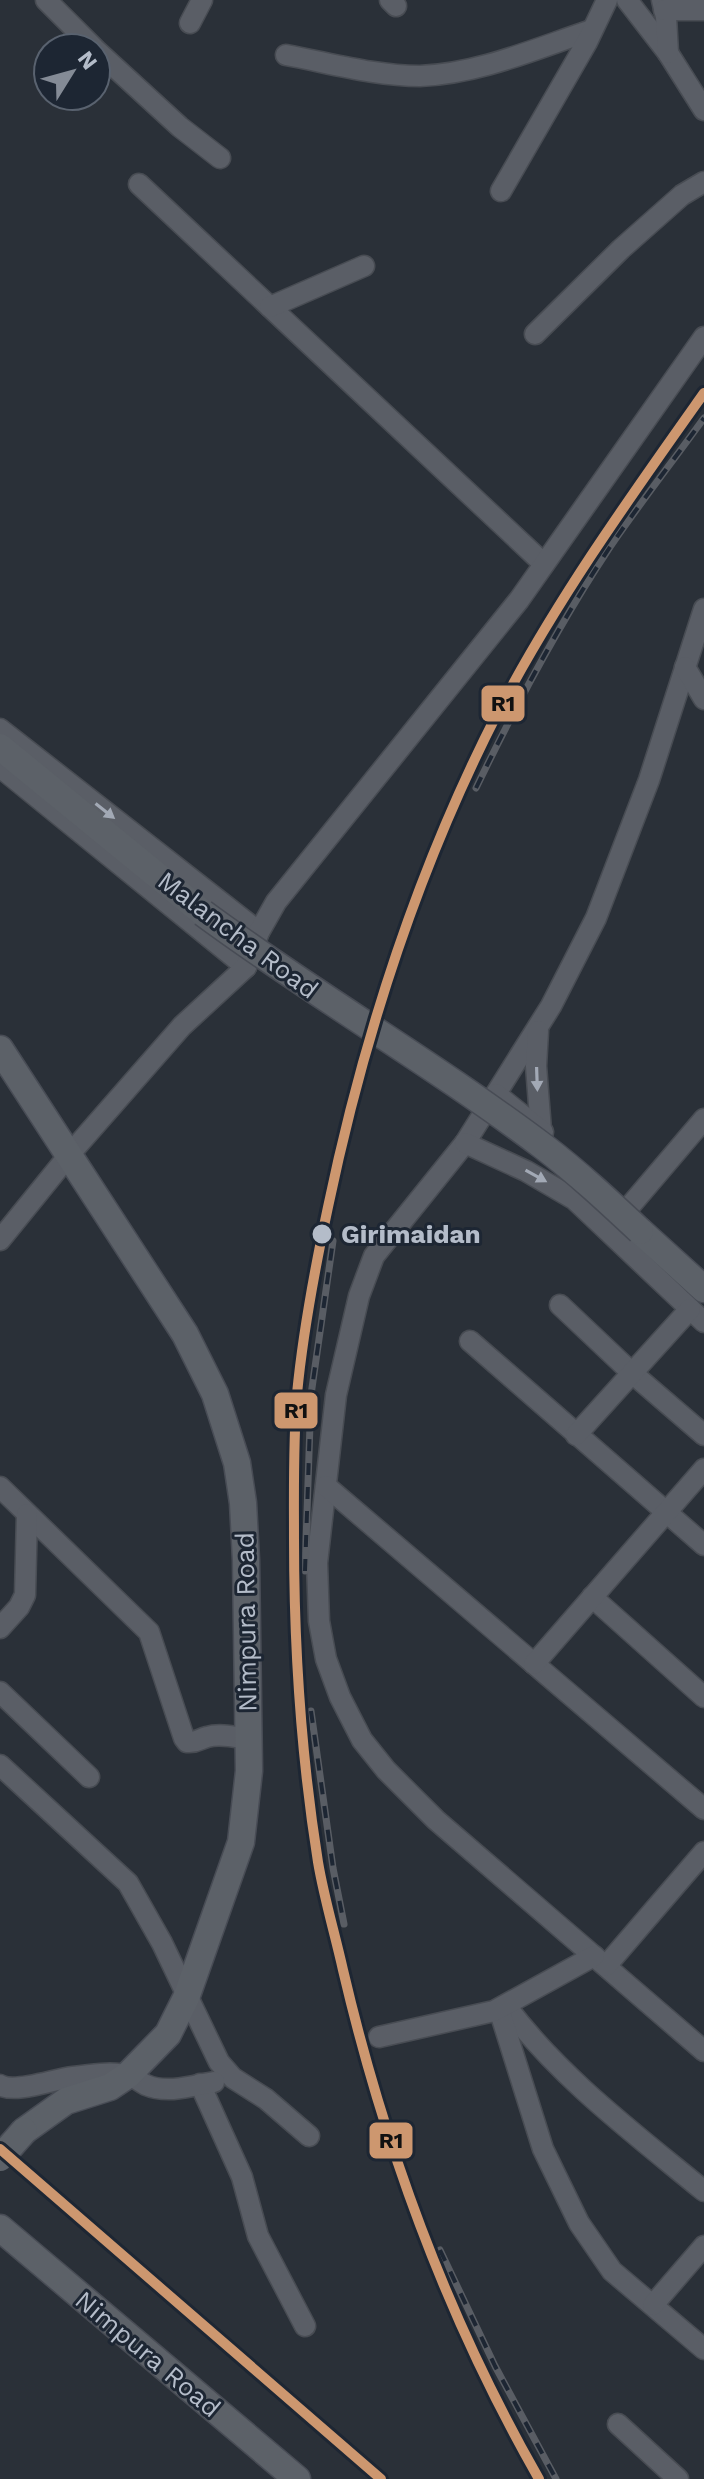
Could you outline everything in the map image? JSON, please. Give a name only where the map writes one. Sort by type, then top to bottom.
[{"type":"main road","name":"Malancha Road","points":[[0,747],[203,913],[272,964],[472,1095],[533,1139],[640,1231],[699,1307]]},
{"type":"main road","name":"Nimpura Road","points":[[0,1049],[185,1334],[215,1394],[233,1449],[243,1503],[249,1771],[241,1842],[186,1998],[168,2034],[128,2075],[110,2087],[66,2101],[24,2131],[0,2158]]},
{"type":"main road","name":"Nimpura Road","points":[[0,2228],[297,2479]]},
{"type":"street","points":[[46,0],[78,32]]},
{"type":"street","points":[[190,23],[202,0]]},
{"type":"street","points":[[501,191],[607,0]]},
{"type":"street","points":[[627,0],[668,53],[704,110]]},
{"type":"street","points":[[668,53],[663,5],[704,10]]},
{"type":"street","points":[[286,55],[387,74],[422,76],[488,65],[592,30]]},
{"type":"street","points":[[112,65],[180,127],[220,158]]},
{"type":"street","points":[[535,334],[641,231],[682,195],[704,182]]},
{"type":"street","points":[[139,184],[544,564]]},
{"type":"street","points":[[270,307],[364,266]]},
{"type":"street","points":[[0,1240],[69,1155],[182,1026],[246,967],[259,932],[276,902],[519,600],[704,337]]},
{"type":"street","points":[[703,618],[649,780],[596,918],[538,1027],[465,1143],[374,1256],[359,1296],[336,1395],[317,1563],[319,1621],[330,1671],[362,1740],[386,1770],[436,1820],[704,2051]]},
{"type":"street","points":[[685,667],[704,699]]},
{"type":"street","points":[[0,729],[259,932]]},
{"type":"street","points":[[0,767],[246,967]]},
{"type":"street","points":[[538,1027],[536,1066],[541,1130]]},
{"type":"street","points":[[496,1094],[630,1206],[704,1273]]},
{"type":"street","points":[[630,1206],[704,1119]]},
{"type":"street","points":[[465,1143],[526,1171],[574,1199],[699,1307],[632,1373],[576,1435]]},
{"type":"street","points":[[560,1305],[704,1435]]},
{"type":"street","points":[[470,1341],[704,1545]]},
{"type":"street","points":[[534,1664],[704,1469]]},
{"type":"street","points":[[326,1486],[704,1809]]},
{"type":"street","points":[[0,1487],[149,1632],[187,1742],[195,1743],[221,1735],[248,1739]]},
{"type":"street","points":[[0,1628],[19,1607],[25,1595],[27,1514]]},
{"type":"street","points":[[592,1597],[704,1697]]},
{"type":"street","points":[[0,1692],[89,1777]]},
{"type":"street","points":[[0,1765],[128,1883],[162,1943],[213,2053],[233,2078],[266,2099],[309,2136]]},
{"type":"street","points":[[379,2037],[502,2008],[600,1961],[704,1852]]},
{"type":"street","points":[[502,2008],[615,2118],[704,2191]]},
{"type":"street","points":[[502,2008],[543,2149],[567,2203],[612,2271],[704,2349]]},
{"type":"street","points":[[0,2085],[19,2088],[59,2078],[128,2075],[148,2086],[181,2089],[233,2078]]},
{"type":"street","points":[[200,2084],[242,2177],[258,2236],[305,2326]]},
{"type":"street","points":[[653,2305],[704,2246]]},
{"type":"street","points":[[618,2424],[678,2479]]},
{"type":"railway","points":[[539,2479],[476,2358],[399,2168],[360,2037],[323,1889],[307,1782],[297,1660],[294,1579],[297,1394],[319,1253],[358,1079],[396,954],[443,831],[498,712],[545,629],[649,470],[704,393]]},
{"type":"railway","points":[[476,788],[573,605],[621,531],[704,418]]},
{"type":"railway","points":[[305,1571],[311,1395],[333,1241]]},
{"type":"railway","points":[[311,1711],[344,1924]]},
{"type":"railway","points":[[0,2149],[381,2479]]},
{"type":"railway","points":[[440,2250],[495,2366],[556,2479]]},
{"type":"transit line","name":"R1","points":[[539,2479],[476,2358],[399,2168],[360,2037],[323,1889],[307,1782],[297,1660],[294,1579],[297,1394],[319,1253],[358,1079],[396,954],[443,831],[498,712],[545,629],[649,470],[704,393]]},
{"type":"transit line","name":"R1","points":[[0,2149],[381,2479]]},
{"type":"place","name":"Girimaidan","points":[[322,1234]]}]
